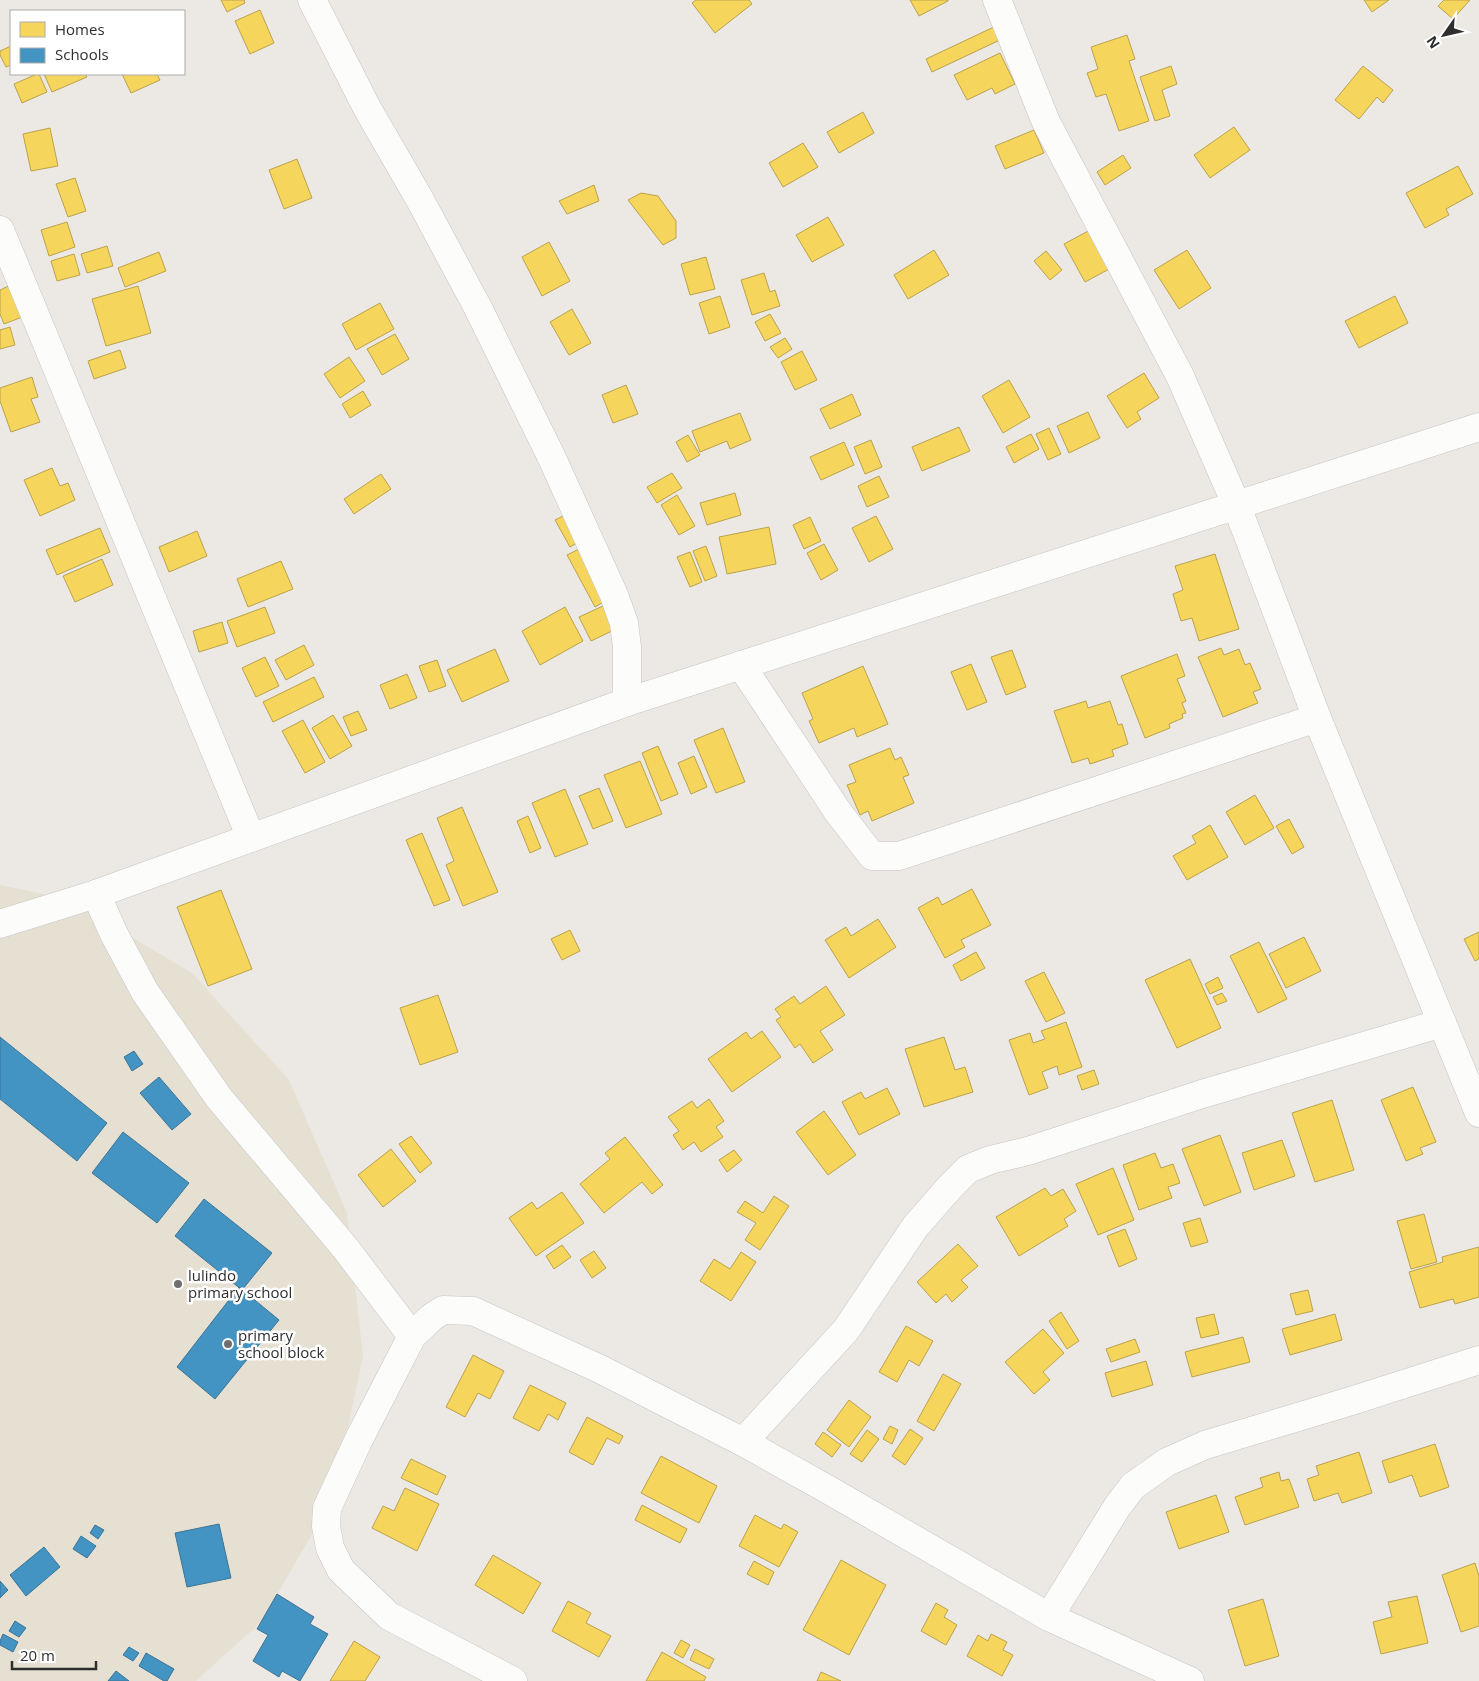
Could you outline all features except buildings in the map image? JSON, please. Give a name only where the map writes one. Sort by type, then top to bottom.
[{"type":"street","points":[[312,0],[367,108],[420,198],[477,306],[551,456],[610,586],[624,623],[627,647],[627,702]]},
{"type":"street","points":[[996,0],[1046,122],[1180,376],[1236,504],[1317,718],[1479,1113]]},
{"type":"street","points":[[0,230],[251,838]]},
{"type":"street","points":[[0,924],[96,894],[627,702],[1479,427]]},
{"type":"street","points":[[741,665],[838,812],[872,856],[899,856],[1317,718]]},
{"type":"street","points":[[96,894],[114,934],[145,992],[219,1098],[346,1249],[412,1336]]},
{"type":"street","points":[[743,1442],[846,1330],[915,1227],[968,1169],[990,1160],[1028,1151],[1202,1094],[1442,1023]]},
{"type":"street","points":[[513,1681],[389,1616],[341,1570],[330,1548],[326,1526],[327,1508],[359,1439],[412,1336],[432,1317],[443,1310],[474,1311],[600,1369],[743,1442],[1049,1617],[1190,1681]]},
{"type":"street","points":[[1049,1617],[1117,1507],[1133,1486],[1167,1462],[1205,1445],[1479,1360]]},
{"type":"shaded area","name":"lulindo primary school","points":[[0,885],[67,899],[192,973],[289,1080],[347,1213],[363,1356],[333,1498],[261,1622],[196,1681],[0,1681]]},
{"type":"place","name":"lulindo primary school","points":[[178,1284]]},
{"type":"place","name":"primary school block","points":[[228,1344]]}]
